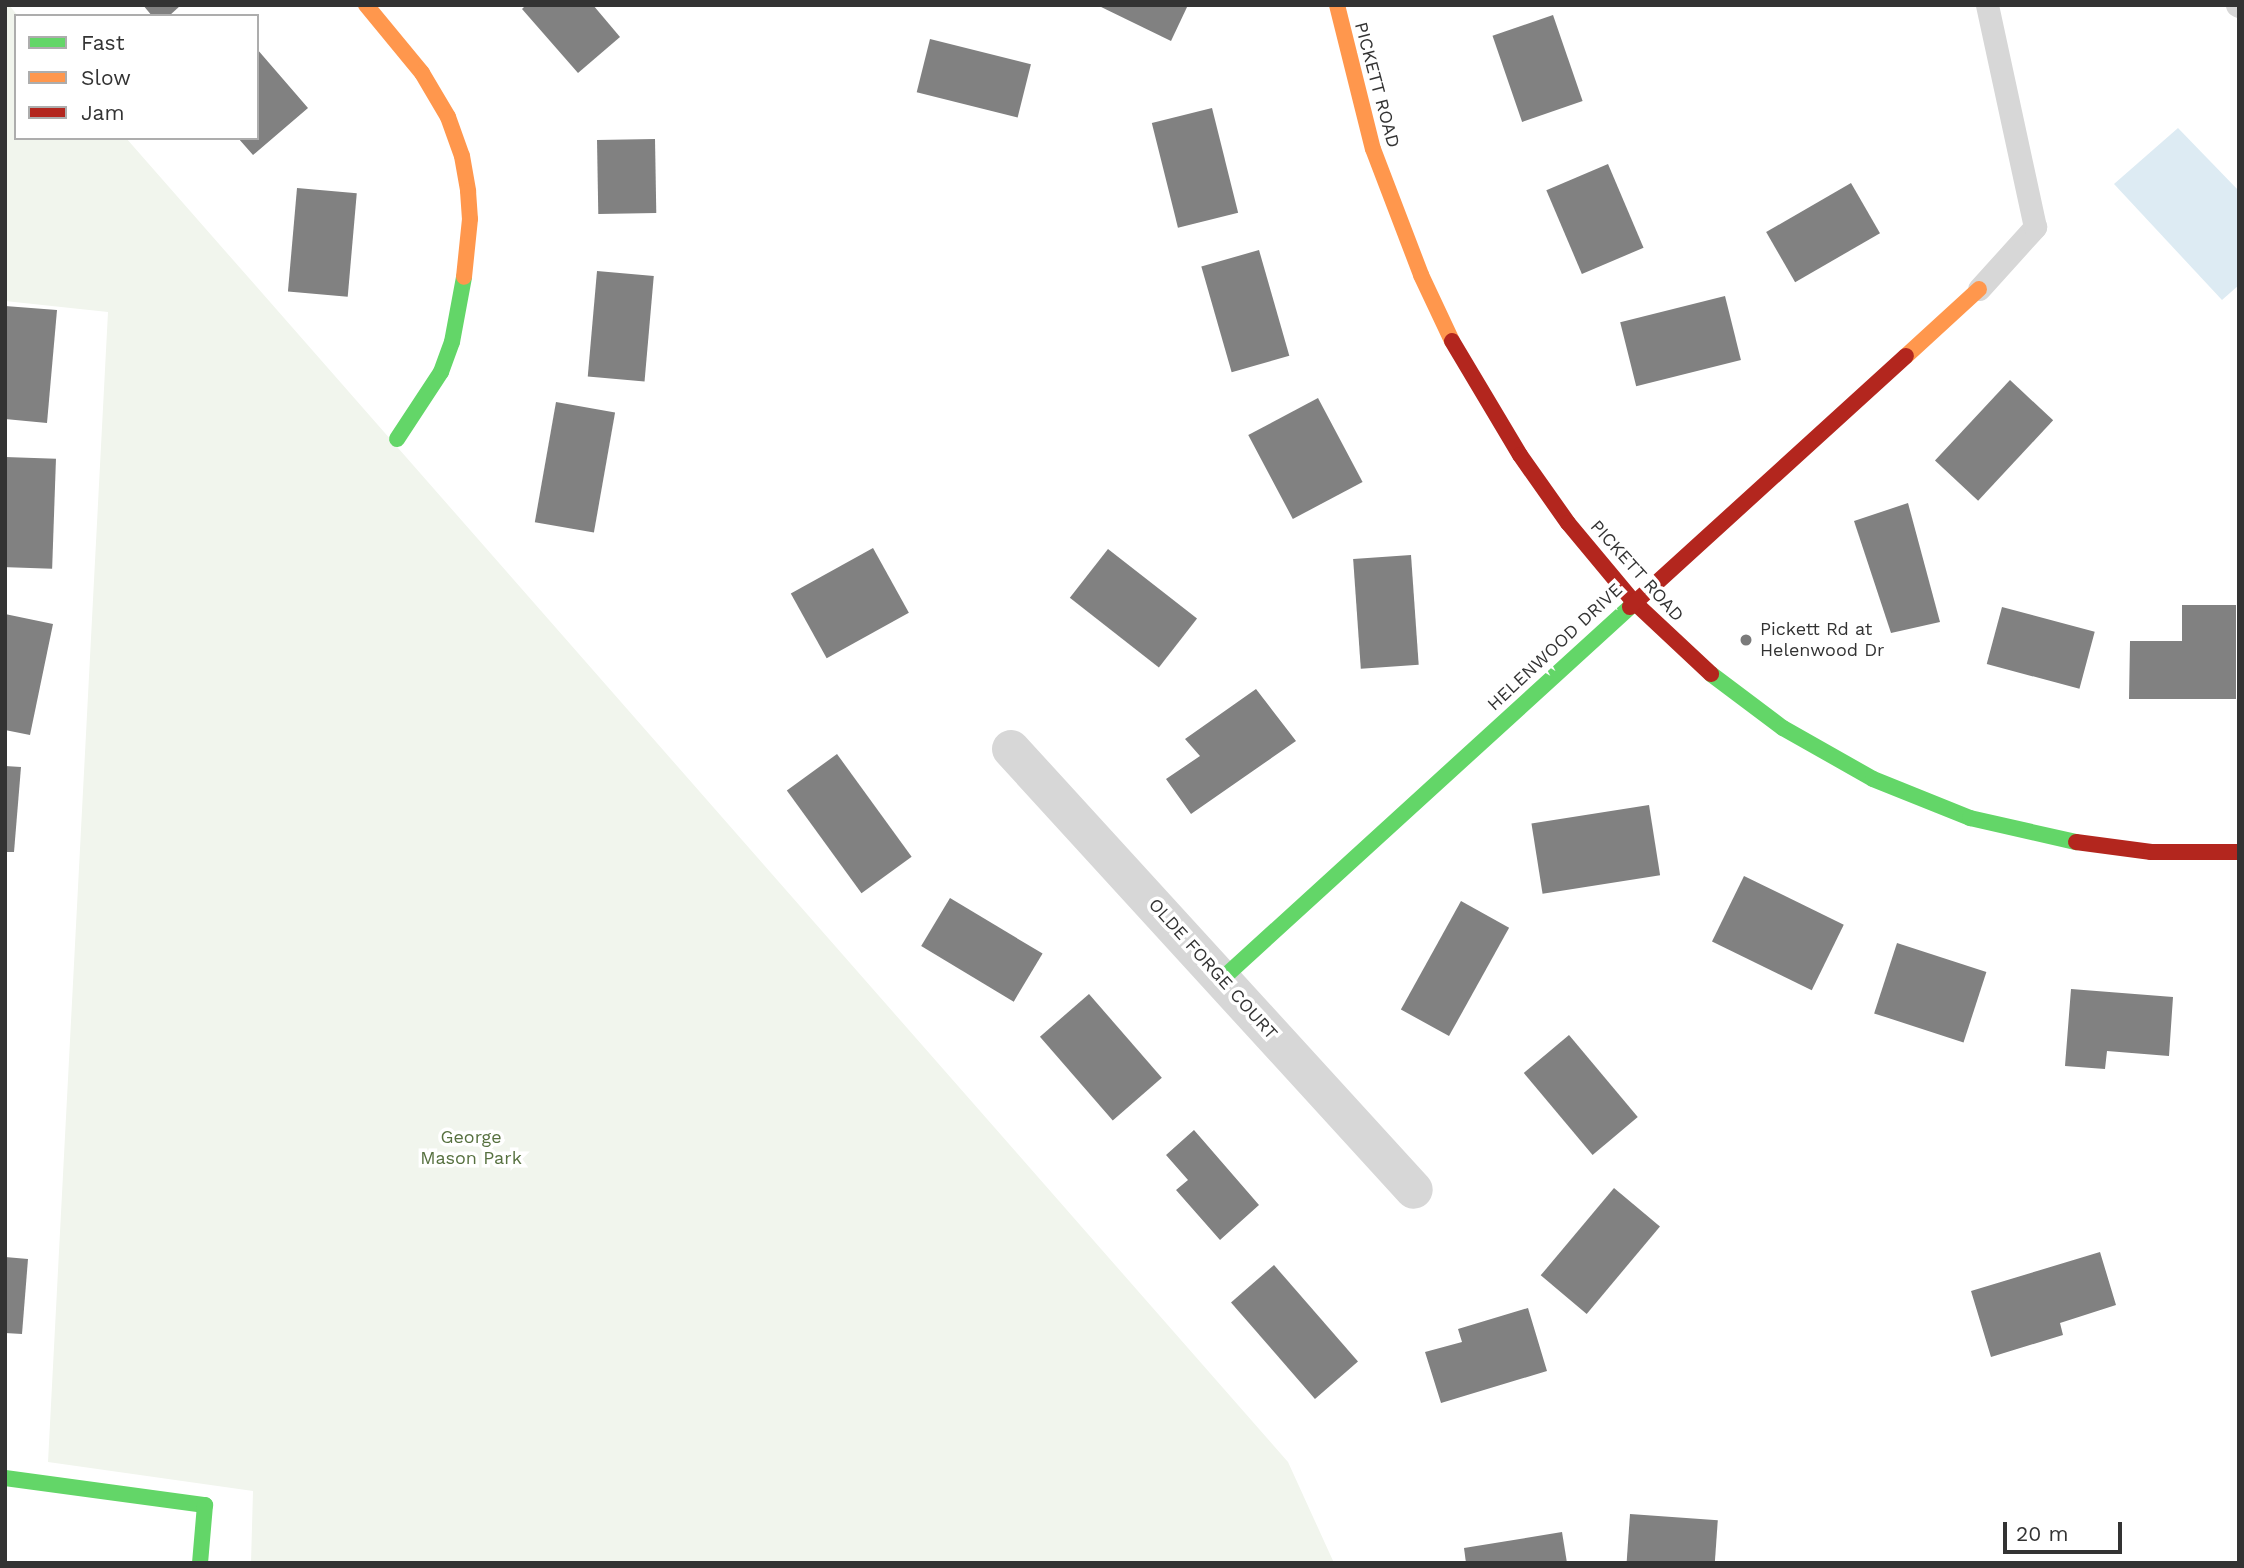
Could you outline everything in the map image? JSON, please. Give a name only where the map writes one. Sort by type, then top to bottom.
[{"type":"street","points":[[366,5],[422,72],[448,117],[462,156],[469,200],[466,268],[452,342],[441,372],[397,439]]},
{"type":"street","name":"PICKETT ROAD","points":[[1337,5],[1373,149],[1421,275],[1455,347],[1520,455],[1568,523],[1633,601],[1703,668],[1738,697],[1783,728],[1872,779],[1970,818],[2059,841],[2151,852],[2239,852]]},
{"type":"street","name":"HELENWOOD DRIVE","points":[[1222,979],[1633,601],[1979,289]]},
{"type":"street","name":"OLDE FORGE COURT","points":[[1011,748],[1414,1191]]},
{"type":"street","points":[[5,1478],[205,1505],[200,1563]]},
{"type":"lane","points":[[1979,289],[2035,226],[1987,5]]},
{"type":"green space","name":"George Mason Park","points":[[5,5],[9,5],[16,14],[14,14],[14,140],[128,140],[1288,1462],[1334,1563],[251,1563],[253,1491],[48,1462],[108,312],[5,301]]},
{"type":"shaded area","points":[[2178,128],[2239,191],[2239,285],[2222,300],[2114,184]]},
{"type":"building","points":[[143,5],[181,5],[171,14],[150,14]]},
{"type":"building","points":[[526,5],[593,5],[620,37],[578,73],[522,9]]},
{"type":"building","points":[[1097,5],[1188,5],[1171,41]]},
{"type":"building","points":[[1553,15],[1583,101],[1522,122],[1492,36]]},
{"type":"building","points":[[930,39],[1031,64],[1018,118],[917,92]]},
{"type":"building","points":[[259,51],[308,108],[253,155],[240,140],[259,140]]},
{"type":"building","points":[[1212,108],[1238,213],[1178,228],[1152,123]]},
{"type":"building","points":[[655,139],[656,213],[598,214],[597,140]]},
{"type":"building","points":[[1608,164],[1644,248],[1582,274],[1546,190]]},
{"type":"building","points":[[1851,183],[1880,233],[1795,282],[1766,232]]},
{"type":"building","points":[[297,188],[357,193],[348,297],[288,292]]},
{"type":"building","points":[[1259,250],[1289,356],[1232,372],[1201,267]]},
{"type":"building","points":[[597,271],[654,276],[645,382],[588,377]]},
{"type":"building","points":[[1725,296],[1741,360],[1636,386],[1620,322]]},
{"type":"building","points":[[5,306],[57,310],[47,423],[5,419]]},
{"type":"building","points":[[2010,380],[2053,420],[1978,501],[1935,460]]},
{"type":"building","points":[[1318,398],[1363,482],[1293,519],[1248,435]]},
{"type":"building","points":[[556,402],[615,412],[594,533],[535,522]]},
{"type":"building","points":[[5,457],[56,459],[52,569],[5,567]]},
{"type":"building","points":[[1908,503],[1940,622],[1891,633],[1854,521]]},
{"type":"building","points":[[873,548],[909,613],[827,658],[791,594]]},
{"type":"building","points":[[1108,549],[1197,619],[1159,667],[1070,598]]},
{"type":"building","points":[[1411,555],[1419,665],[1361,669],[1353,559]]},
{"type":"building","points":[[2182,605],[2236,605],[2236,699],[2129,699],[2130,641],[2182,641]]},
{"type":"building","points":[[2002,607],[2095,632],[2079,689],[1987,664]]},
{"type":"building","points":[[5,614],[53,624],[30,735],[5,730]]},
{"type":"building","points":[[1256,689],[1296,741],[1191,814],[1166,779],[1200,756],[1185,739]]},
{"type":"building","points":[[837,754],[912,857],[861,893],[787,790]]},
{"type":"building","points":[[5,766],[21,767],[14,852],[5,852]]},
{"type":"building","points":[[1649,805],[1660,875],[1543,894],[1531,824]]},
{"type":"building","points":[[1744,876],[1844,925],[1812,990],[1712,942]]},
{"type":"building","points":[[950,898],[1043,954],[1014,1002],[921,946]]},
{"type":"building","points":[[1461,901],[1509,928],[1449,1036],[1401,1009]]},
{"type":"building","points":[[1897,943],[1986,972],[1964,1042],[1874,1013]]},
{"type":"building","points":[[2071,989],[2173,997],[2169,1056],[2107,1051],[2105,1069],[2065,1066]]},
{"type":"building","points":[[1089,994],[1162,1078],[1113,1120],[1040,1037]]},
{"type":"building","points":[[1569,1035],[1638,1117],[1593,1155],[1524,1073]]},
{"type":"building","points":[[1194,1130],[1259,1205],[1220,1240],[1176,1190],[1188,1180],[1166,1155]]},
{"type":"building","points":[[1614,1188],[1660,1227],[1587,1314],[1541,1275]]},
{"type":"building","points":[[2100,1252],[2116,1305],[2060,1323],[2063,1335],[1991,1357],[1971,1291]]},
{"type":"building","points":[[5,1257],[28,1259],[22,1334],[5,1333]]},
{"type":"building","points":[[1274,1265],[1358,1362],[1315,1399],[1231,1302]]},
{"type":"building","points":[[1528,1308],[1547,1371],[1441,1403],[1425,1352],[1462,1342],[1458,1329]]},
{"type":"building","points":[[1630,1514],[1718,1520],[1715,1563],[1627,1563]]},
{"type":"building","points":[[1562,1532],[1567,1563],[1466,1563],[1464,1548]]},
{"type":"traffic: fast","points":[[397,439],[441,372],[452,342],[464,277]]},
{"type":"traffic: fast","points":[[1222,979],[1630,607]]},
{"type":"traffic: fast","points":[[1711,674],[1783,728],[1873,779],[1970,818],[2076,842]]},
{"type":"traffic: fast","points":[[5,1478],[205,1505],[200,1563]]},
{"type":"traffic: slow","points":[[366,5],[422,73],[448,117],[462,156],[468,191],[470,219],[464,277]]},
{"type":"traffic: slow","points":[[1337,5],[1373,149],[1421,275],[1452,341]]},
{"type":"traffic: slow","points":[[1906,356],[1979,289]]},
{"type":"traffic: jam","points":[[1452,341],[1520,455],[1568,523],[1633,601],[1711,674]]},
{"type":"traffic: jam","points":[[1630,607],[1906,356]]},
{"type":"traffic: jam","points":[[2076,842],[2151,852],[2239,852]]},
{"type":"place","name":"Pickett Rd at Helenwood Dr","points":[[1746,640]]}]
